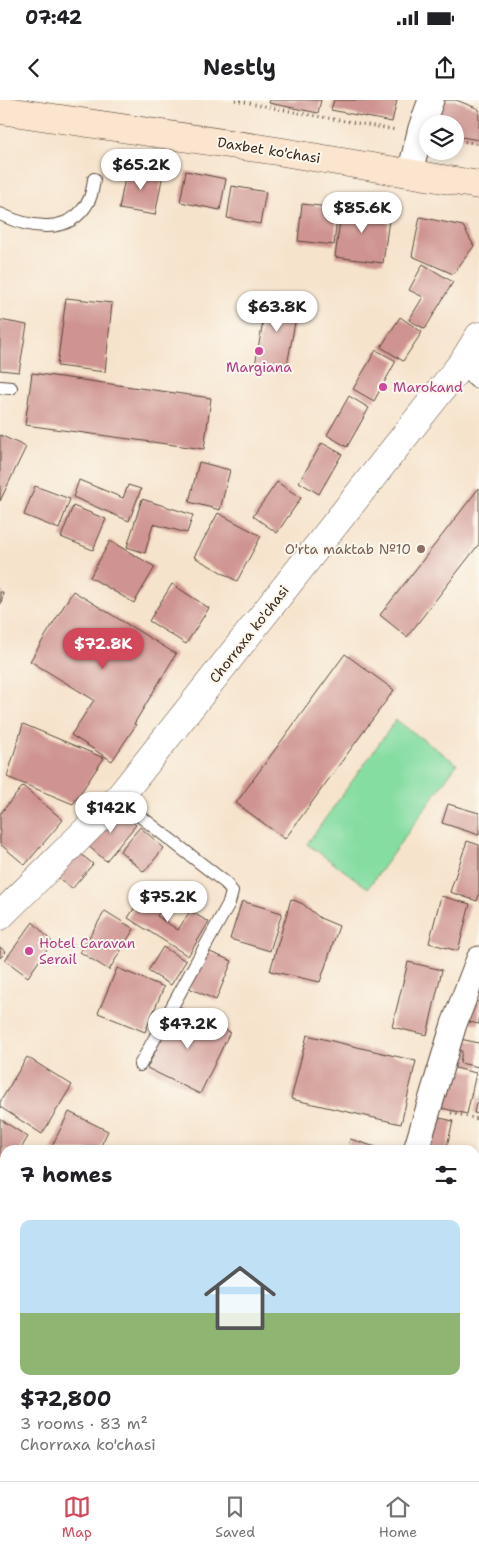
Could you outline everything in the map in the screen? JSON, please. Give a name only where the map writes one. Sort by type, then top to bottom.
[{"type":"main road","name":"Daxbet ko'chasi","points":[[0,110],[277,150],[479,185]]},
{"type":"street","points":[[426,115],[430,100]]},
{"type":"street","points":[[410,173],[419,138]]},
{"type":"street","name":"Chorraxa ko'chasi","points":[[0,916],[118,799],[471,369],[479,336]]},
{"type":"street","points":[[418,1145],[454,1024],[479,958]]},
{"type":"lane","points":[[0,214],[15,221],[44,227],[75,220],[89,201],[94,179]]},
{"type":"lane","points":[[118,799],[226,883],[232,892],[229,903],[140,1065]]},
{"type":"path","points":[[235,100],[419,134]]},
{"type":"path","points":[[464,142],[479,144]]},
{"type":"green space","points":[[396,720],[457,764],[368,888],[307,844]]},
{"type":"building","points":[[270,100],[321,100],[318,113],[269,103]]},
{"type":"building","points":[[334,100],[397,100],[392,122],[331,110]]},
{"type":"building","points":[[436,100],[456,100],[479,109],[479,140],[464,138],[464,115],[432,115]]},
{"type":"building","points":[[127,167],[163,174],[155,215],[119,209]]},
{"type":"building","points":[[186,171],[226,179],[220,210],[180,202]]},
{"type":"building","points":[[232,186],[266,192],[260,224],[227,218]]},
{"type":"building","points":[[302,204],[338,208],[334,245],[298,241]]},
{"type":"building","points":[[342,205],[390,212],[383,263],[335,257]]},
{"type":"building","points":[[420,217],[463,226],[474,246],[453,274],[412,256]]},
{"type":"building","points":[[423,264],[453,282],[425,329],[409,320],[423,297],[409,290]]},
{"type":"building","points":[[268,295],[299,301],[286,371],[255,365]]},
{"type":"building","points":[[66,298],[112,303],[105,372],[57,366]]},
{"type":"building","points":[[400,317],[422,332],[403,361],[381,347]]},
{"type":"building","points":[[0,320],[27,325],[19,372],[0,370]]},
{"type":"building","points":[[376,350],[396,361],[374,401],[353,389]]},
{"type":"building","points":[[32,373],[211,398],[204,449],[25,425]]},
{"type":"building","points":[[349,396],[369,408],[347,447],[327,435]]},
{"type":"building","points":[[0,435],[26,447],[0,501]]},
{"type":"building","points":[[322,443],[342,454],[319,494],[299,482]]},
{"type":"building","points":[[199,462],[230,470],[220,510],[189,502]]},
{"type":"building","points":[[79,480],[123,498],[128,485],[141,489],[129,521],[73,497]]},
{"type":"building","points":[[277,482],[301,498],[277,533],[253,516]]},
{"type":"building","points":[[35,486],[70,499],[59,529],[24,515]]},
{"type":"building","points":[[479,488],[479,544],[407,637],[380,615]]},
{"type":"building","points":[[142,499],[193,515],[187,533],[153,524],[145,553],[127,547]]},
{"type":"building","points":[[73,506],[106,519],[93,550],[61,537]]},
{"type":"building","points":[[218,513],[261,536],[237,581],[194,557]]},
{"type":"building","points":[[110,541],[155,567],[134,603],[90,577]]},
{"type":"building","points":[[172,584],[209,608],[186,644],[149,621]]},
{"type":"building","points":[[73,591],[176,654],[134,724],[136,725],[112,761],[71,735],[94,700],[30,661]]},
{"type":"building","points":[[0,592],[3,592],[1,604],[0,604]]},
{"type":"building","points":[[345,654],[394,690],[285,839],[236,803]]},
{"type":"building","points":[[23,724],[104,758],[73,804],[7,777]]},
{"type":"building","points":[[23,786],[63,820],[25,865],[0,844],[0,814]]},
{"type":"building","points":[[448,804],[479,813],[479,835],[442,823]]},
{"type":"building","points":[[115,808],[136,825],[106,861],[86,844]]},
{"type":"building","points":[[140,827],[164,848],[144,872],[120,851]]},
{"type":"building","points":[[467,841],[479,845],[479,895],[477,901],[450,892]]},
{"type":"building","points":[[76,850],[93,864],[72,889],[55,875]]},
{"type":"building","points":[[147,888],[167,900],[157,916],[178,930],[190,911],[209,922],[188,956],[128,918]]},
{"type":"building","points":[[441,896],[470,904],[458,951],[429,943]]},
{"type":"building","points":[[291,899],[303,904],[320,918],[339,926],[320,982],[270,971]]},
{"type":"building","points":[[242,901],[282,913],[270,951],[230,939]]},
{"type":"building","points":[[105,911],[134,929],[109,970],[80,952]]},
{"type":"building","name":"Hotel Caravan Serail","points":[[33,922],[52,942],[28,977],[5,960]]},
{"type":"building","points":[[0,947],[6,952],[0,958]]},
{"type":"building","points":[[163,947],[186,961],[171,985],[148,971]]},
{"type":"building","points":[[205,950],[232,961],[216,1000],[189,988]]},
{"type":"building","points":[[408,962],[442,970],[427,1035],[392,1027]]},
{"type":"building","points":[[117,968],[164,987],[145,1032],[98,1013]]},
{"type":"building","points":[[474,1001],[479,1002],[479,1024],[469,1022]]},
{"type":"building","points":[[177,1006],[230,1032],[200,1094],[147,1068]]},
{"type":"building","points":[[307,1035],[416,1061],[401,1124],[291,1099]]},
{"type":"building","points":[[460,1039],[479,1043],[479,1067],[460,1063],[462,1051],[457,1050]]},
{"type":"building","points":[[27,1057],[72,1085],[42,1134],[0,1107],[0,1102]]},
{"type":"building","points":[[447,1066],[476,1073],[467,1114],[437,1107]]},
{"type":"building","points":[[479,1095],[479,1114],[474,1113]]},
{"type":"building","points":[[69,1112],[108,1131],[101,1145],[52,1145]]},
{"type":"building","points":[[427,1115],[453,1121],[447,1145],[420,1145]]},
{"type":"building","points":[[0,1119],[28,1137],[23,1145],[0,1145]]},
{"type":"building","points":[[350,1139],[369,1145],[348,1145]]},
{"type":"place","name":"Margiana","points":[[259,351]]},
{"type":"place","name":"Marokand","points":[[383,387]]},
{"type":"place","name":"O'rta maktab №10","points":[[421,549]]},
{"type":"place","name":"Hotel Caravan Serail","points":[[29,951]]}]
